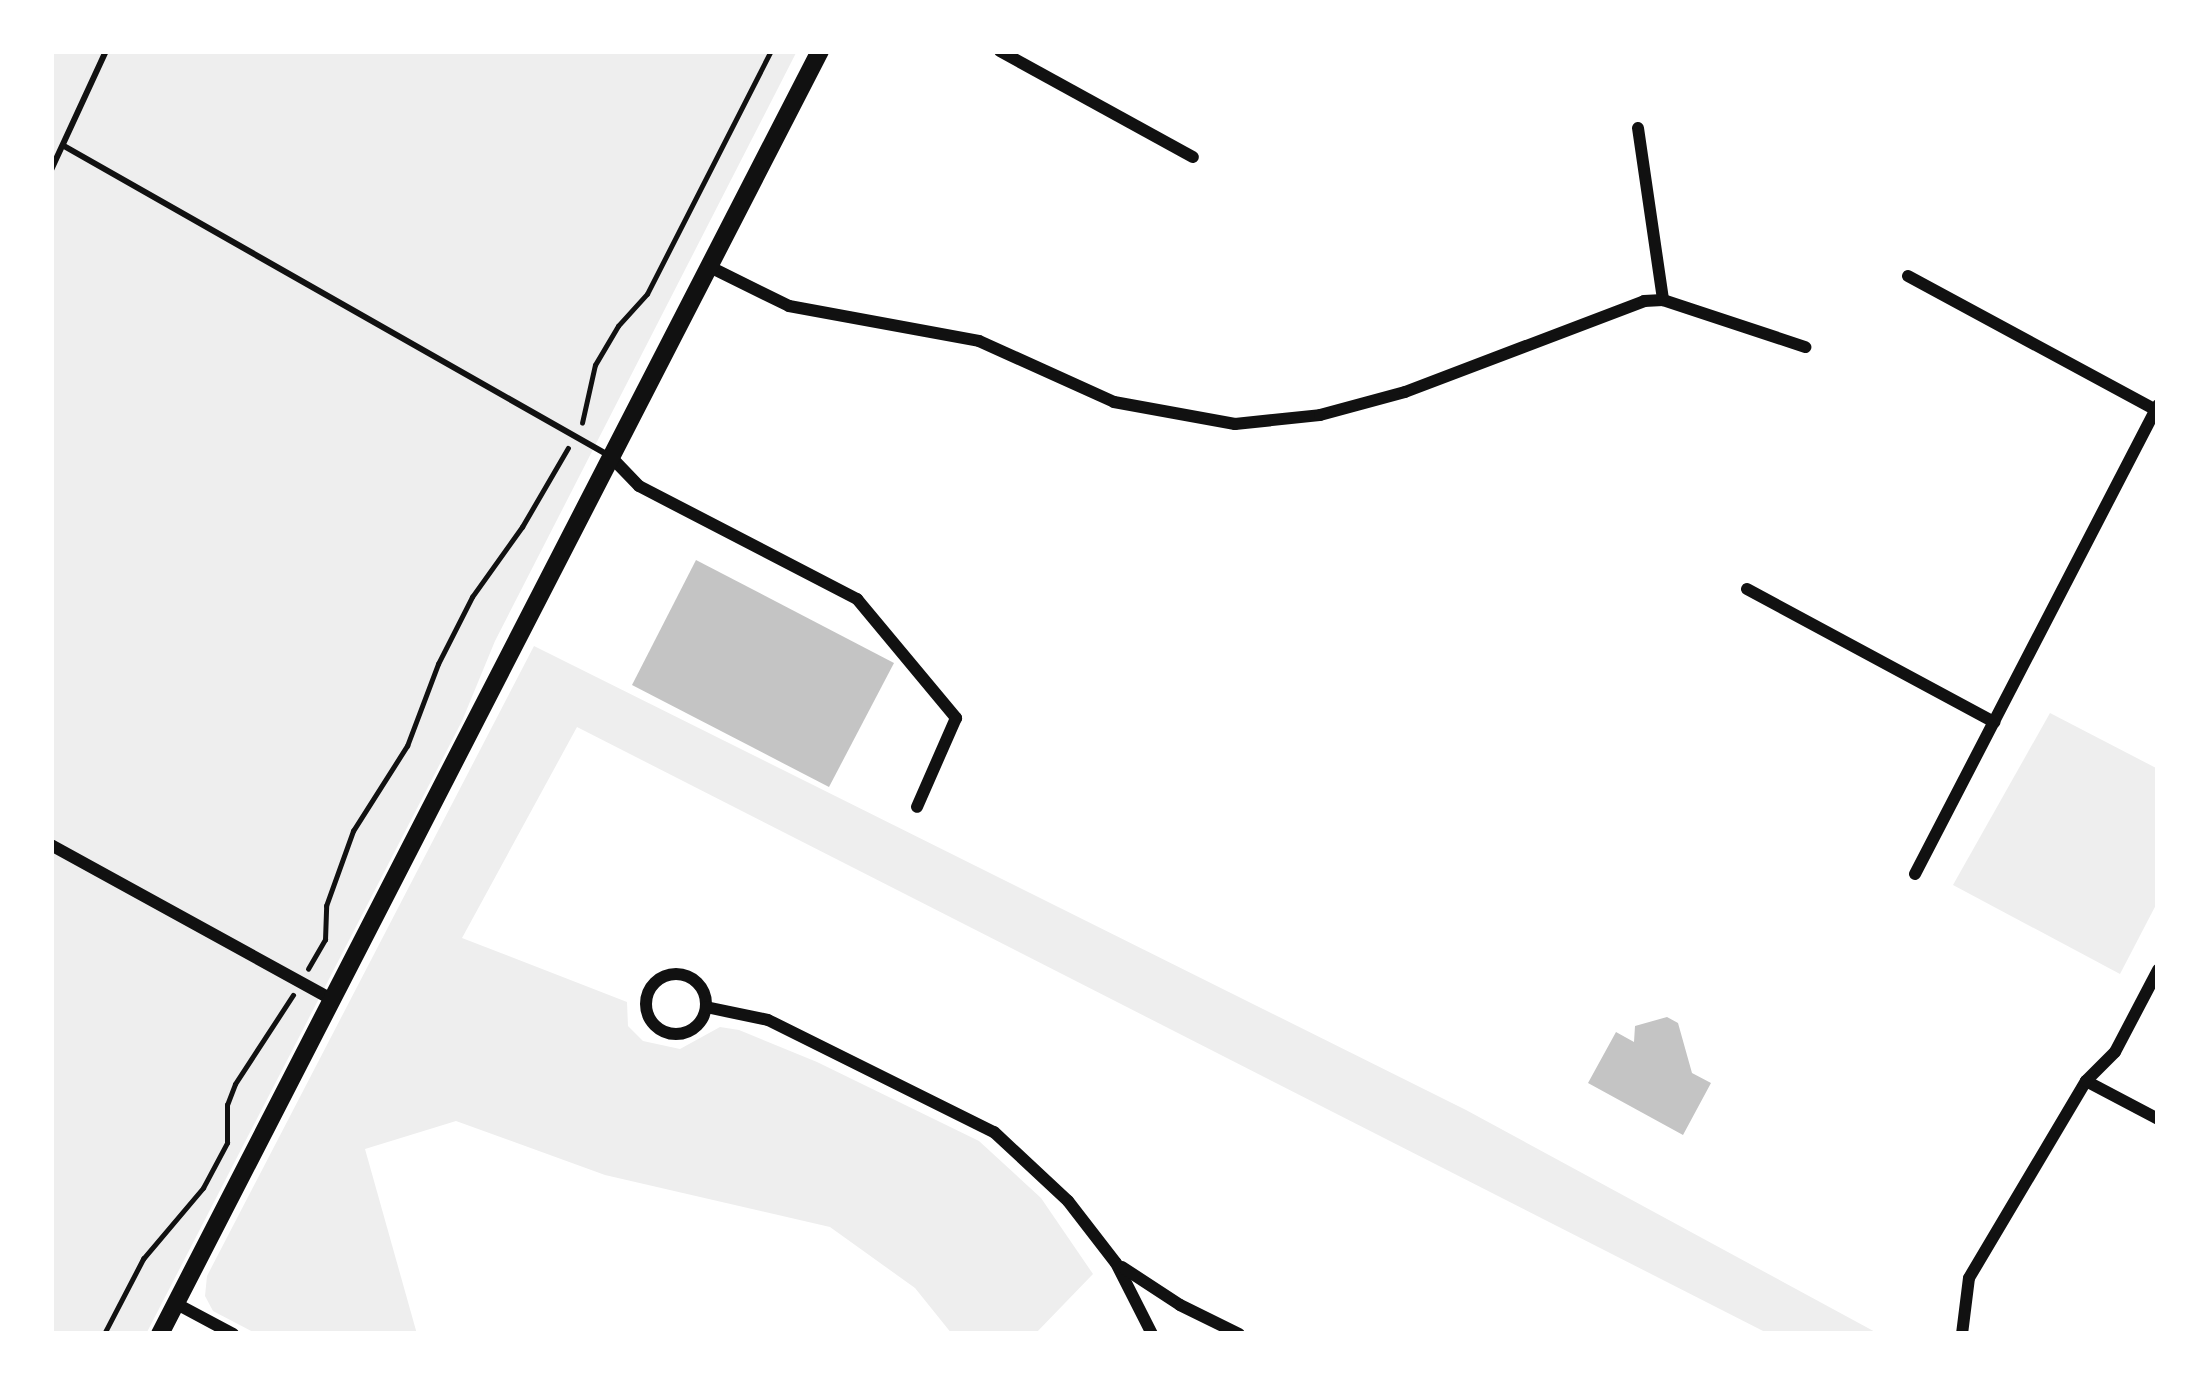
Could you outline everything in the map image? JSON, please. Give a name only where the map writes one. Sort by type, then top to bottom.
[{"type":"main road","points":[[160,1334],[820,51]]},
{"type":"street","points":[[1000,51],[1193,157]]},
{"type":"street","points":[[1638,128],[1663,300]]},
{"type":"street","points":[[710,267],[789,306],[979,340],[1114,402],[1235,424],[1320,415],[1405,392],[1644,301],[1663,300],[1805,347]]},
{"type":"street","points":[[1908,276],[2157,409],[1915,874]]},
{"type":"street","points":[[612,458],[639,486],[857,599],[956,718],[917,807]]},
{"type":"street","points":[[1747,589],[1994,722]]},
{"type":"street","points":[[51,844],[333,1000]]},
{"type":"street","points":[[1962,1334],[1970,1278],[2086,1081],[2115,1052],[2158,970]]},
{"type":"street","points":[[679,974],[702,988],[706,1006],[699,1024],[674,1034],[656,1027],[646,1001],[653,984],[679,974]]},
{"type":"street","points":[[706,1006],[768,1020],[994,1132],[1049,1179],[1116,1262],[1152,1334]]},
{"type":"street","points":[[2086,1081],[2158,1119]]},
{"type":"street","points":[[1116,1262],[1180,1305],[1239,1334]]},
{"type":"street","points":[[175,1303],[233,1334]]},
{"type":"lane","points":[[51,170],[106,51]]},
{"type":"lane","points":[[64,146],[576,433],[612,458]]},
{"type":"path","points":[[104,1334],[143,1259],[203,1188],[227,1143],[227,1105],[235,1084],[252,1052],[276,1029],[326,940],[326,906],[353,831],[407,746],[437,664],[472,597],[522,527],[576,433],[596,365],[618,326],[646,294],[771,51]]},
{"type":"shaded area","points":[[51,51],[797,51],[495,641],[462,721],[146,1334],[51,1334]]},
{"type":"shaded area","points":[[534,646],[1466,1110],[1879,1334],[1769,1334],[577,727],[462,938],[627,1002],[628,1026],[643,1041],[680,1049],[720,1027],[739,1030],[817,1062],[979,1141],[1041,1198],[1093,1274],[1035,1334],[952,1334],[915,1288],[830,1227],[605,1175],[456,1121],[365,1149],[417,1334],[257,1334],[213,1311],[205,1296],[207,1276]]},
{"type":"shaded area","points":[[2050,713],[2158,769],[2158,901],[2120,974],[1953,885]]},
{"type":"building","points":[[696,560],[894,663],[829,787],[632,685]]},
{"type":"building","points":[[1667,1017],[1678,1023],[1692,1073],[1711,1083],[1683,1135],[1588,1083],[1616,1032],[1634,1042],[1635,1026]]}]
